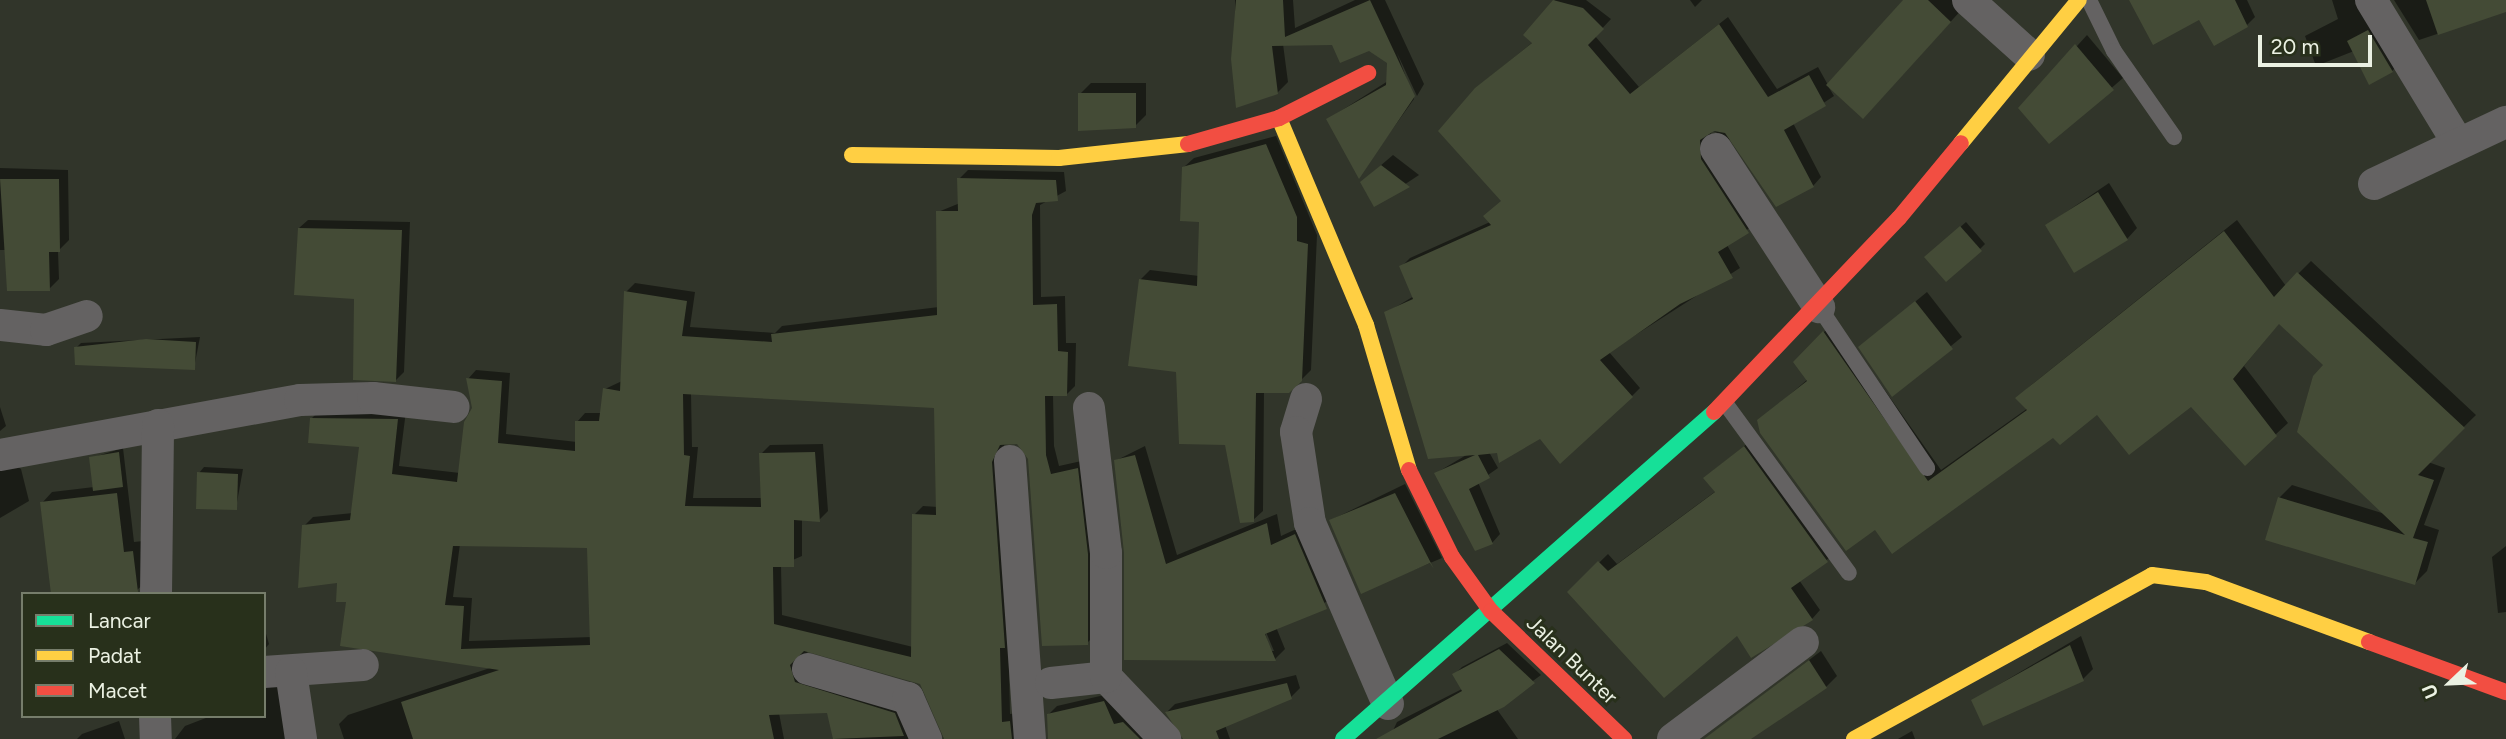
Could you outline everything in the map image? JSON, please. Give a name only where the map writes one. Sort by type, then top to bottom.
[{"type":"street","points":[[1968,0],[2029,55]]},
{"type":"street","points":[[1343,739],[1388,704],[1725,403],[1819,307],[2029,55],[2079,0]]},
{"type":"street","points":[[2371,0],[2458,143]]},
{"type":"street","points":[[852,155],[1059,158],[1188,144],[1279,118],[1368,73]]},
{"type":"street","name":"Jalan Bunter","points":[[1279,118],[1366,325],[1404,461],[1452,557],[1491,611],[1624,739]]},
{"type":"street","points":[[2374,184],[2506,122]]},
{"type":"street","points":[[1716,149],[1819,307]]},
{"type":"street","points":[[0,326],[46,330],[88,316]]},
{"type":"street","points":[[2,446],[158,425],[300,400],[373,398],[454,407]]},
{"type":"street","points":[[1306,399],[1296,432],[1310,523],[1388,704]]},
{"type":"street","points":[[1089,408],[1106,553],[1106,677],[1165,739]]},
{"type":"street","points":[[156,592],[158,425]]},
{"type":"street","points":[[1010,461],[1030,739]]},
{"type":"street","points":[[1854,739],[2152,575],[2206,582],[2506,692]]},
{"type":"street","points":[[1674,739],[1803,642]]},
{"type":"street","points":[[301,739],[278,672],[363,665]]},
{"type":"street","points":[[808,669],[908,698],[926,739]]},
{"type":"street","points":[[1051,683],[1106,677]]},
{"type":"street","points":[[155,718],[156,739]]},
{"type":"lane","points":[[2089,0],[2114,51],[2174,138]]},
{"type":"lane","points":[[1819,307],[1927,468]]},
{"type":"lane","points":[[1725,403],[1849,573]]},
{"type":"building","points":[[1236,0],[1283,0],[1285,37],[1370,0],[1415,96],[1359,179],[1326,119],[1386,85],[1387,63],[1369,51],[1340,63],[1332,45],[1272,46],[1278,94],[1236,108],[1231,59]]},
{"type":"building","points":[[1553,0],[1583,8],[1604,29],[1588,45],[1630,94],[1719,24],[1768,97],[1809,75],[1826,106],[1784,130],[1814,187],[1776,207],[1725,133],[1714,131],[1700,140],[1701,159],[1749,233],[1718,252],[1733,278],[1680,304],[1600,360],[1633,397],[1560,464],[1540,439],[1499,463],[1497,453],[1478,455],[1490,478],[1469,489],[1493,544],[1475,551],[1434,473],[1475,455],[1428,459],[1384,312],[1413,299],[1399,266],[1491,225],[1483,216],[1501,201],[1438,131],[1475,88],[1532,43],[1523,35]]},
{"type":"building","points":[[1903,0],[1928,0],[1951,22],[1863,119],[1826,85]]},
{"type":"building","points":[[2129,0],[2235,0],[2248,27],[2214,46],[2199,20],[2153,45]]},
{"type":"building","points":[[2426,0],[2506,0],[2506,12],[2438,35]]},
{"type":"building","points":[[2368,30],[2393,72],[2369,85],[2347,41]]},
{"type":"building","points":[[2075,44],[2114,90],[2049,144],[2018,108]]},
{"type":"building","points":[[1078,93],[1136,93],[1136,128],[1078,131]]},
{"type":"building","points":[[1266,144],[1297,217],[1297,241],[1308,244],[1302,381],[1289,393],[1256,393],[1254,522],[1240,523],[1225,445],[1179,444],[1176,372],[1128,366],[1139,279],[1197,286],[1199,222],[1180,221],[1182,167]]},
{"type":"building","points":[[1381,165],[1410,187],[1374,207],[1360,182]]},
{"type":"building","points":[[957,178],[1056,180],[1058,201],[1036,203],[1032,215],[1033,305],[1057,304],[1058,351],[1068,352],[1067,396],[1045,396],[1046,455],[1051,474],[1078,468],[1088,554],[1088,645],[1042,646],[1028,459],[1017,444],[1000,445],[992,462],[1005,648],[1000,648],[1002,722],[1010,721],[1012,739],[944,739],[920,684],[804,651],[790,665],[795,682],[895,713],[904,736],[833,739],[827,713],[769,715],[774,739],[413,739],[401,702],[499,670],[340,646],[346,602],[336,602],[337,583],[298,588],[302,525],[350,520],[359,447],[308,443],[310,418],[398,419],[392,474],[457,482],[464,422],[472,408],[466,378],[502,381],[498,443],[575,451],[575,421],[599,421],[603,388],[620,391],[624,291],[687,301],[682,336],[772,342],[771,334],[937,315],[936,211],[958,211]],"holes":[[[683,394],[934,408],[936,515],[912,514],[911,657],[774,624],[773,567],[794,567],[794,520],[820,522],[815,452],[759,453],[761,507],[685,506],[690,456],[684,455]],[[453,546],[587,548],[590,645],[461,649],[464,606],[445,605]]]},
{"type":"building","points":[[0,179],[59,179],[60,252],[49,252],[50,291],[7,291]]},
{"type":"building","points":[[2098,192],[2128,240],[2074,273],[2045,225]]},
{"type":"building","points":[[1960,226],[1982,251],[1946,282],[1924,257]]},
{"type":"building","points":[[298,228],[402,230],[396,382],[353,380],[354,299],[294,295]]},
{"type":"building","points":[[2224,231],[2274,297],[2297,272],[2465,428],[2418,475],[2434,480],[2413,538],[2428,542],[2415,585],[2265,540],[2278,497],[2405,535],[2297,432],[2313,376],[2323,365],[2279,324],[2233,379],[2277,436],[2245,466],[2191,407],[2129,455],[2097,415],[2060,445],[2053,438],[1892,554],[1875,530],[1846,551],[1760,433],[1757,420],[1807,381],[1793,362],[1823,331],[1928,481],[2027,410],[2015,398]]},
{"type":"building","points":[[1915,301],[1953,349],[1892,397],[1858,347]]},
{"type":"building","points":[[146,339],[196,342],[195,370],[75,365],[74,347]]},
{"type":"building","points":[[1744,446],[1828,562],[1791,588],[1813,620],[1751,658],[1737,636],[1664,698],[1567,592],[1598,561],[1608,571],[1715,492],[1703,478]]},
{"type":"building","points":[[119,452],[123,487],[93,491],[89,457]]},
{"type":"building","points":[[1135,455],[1166,564],[1267,523],[1271,545],[1295,534],[1327,609],[1265,634],[1276,661],[1124,660],[1124,553],[1114,460]]},
{"type":"building","points":[[197,472],[238,474],[237,510],[196,509]]},
{"type":"building","points":[[117,493],[124,552],[133,551],[138,592],[51,592],[40,502]]},
{"type":"building","points":[[1395,493],[1434,569],[1430,563],[1361,594],[1329,520]]},
{"type":"building","points":[[2070,645],[2084,681],[1983,726],[1971,700]]},
{"type":"building","points":[[1499,649],[1535,683],[1504,707],[1438,739],[1376,739],[1462,691],[1452,674]]},
{"type":"building","points":[[1809,660],[1827,688],[1751,739],[1704,739]]},
{"type":"building","points":[[1287,683],[1292,699],[1216,731],[1219,739],[1183,739],[1165,712]]},
{"type":"building","points":[[1104,701],[1114,724],[1123,722],[1140,739],[1048,739],[1047,714]]},
{"type":"traffic: fast","points":[[1343,739],[1714,412]]},
{"type":"traffic: slow","points":[[1961,143],[2079,0]]},
{"type":"traffic: slow","points":[[1279,118],[1366,325],[1409,470]]},
{"type":"traffic: slow","points":[[852,155],[1059,158],[1188,144]]},
{"type":"traffic: slow","points":[[1854,739],[2152,575],[2206,582],[2369,642]]},
{"type":"traffic: jam","points":[[1188,144],[1279,118],[1368,73]]},
{"type":"traffic: jam","points":[[1714,412],[1899,218],[1961,143]]},
{"type":"traffic: jam","points":[[1409,470],[1452,557],[1491,611],[1624,739]]},
{"type":"traffic: jam","points":[[2369,642],[2506,692]]}]
